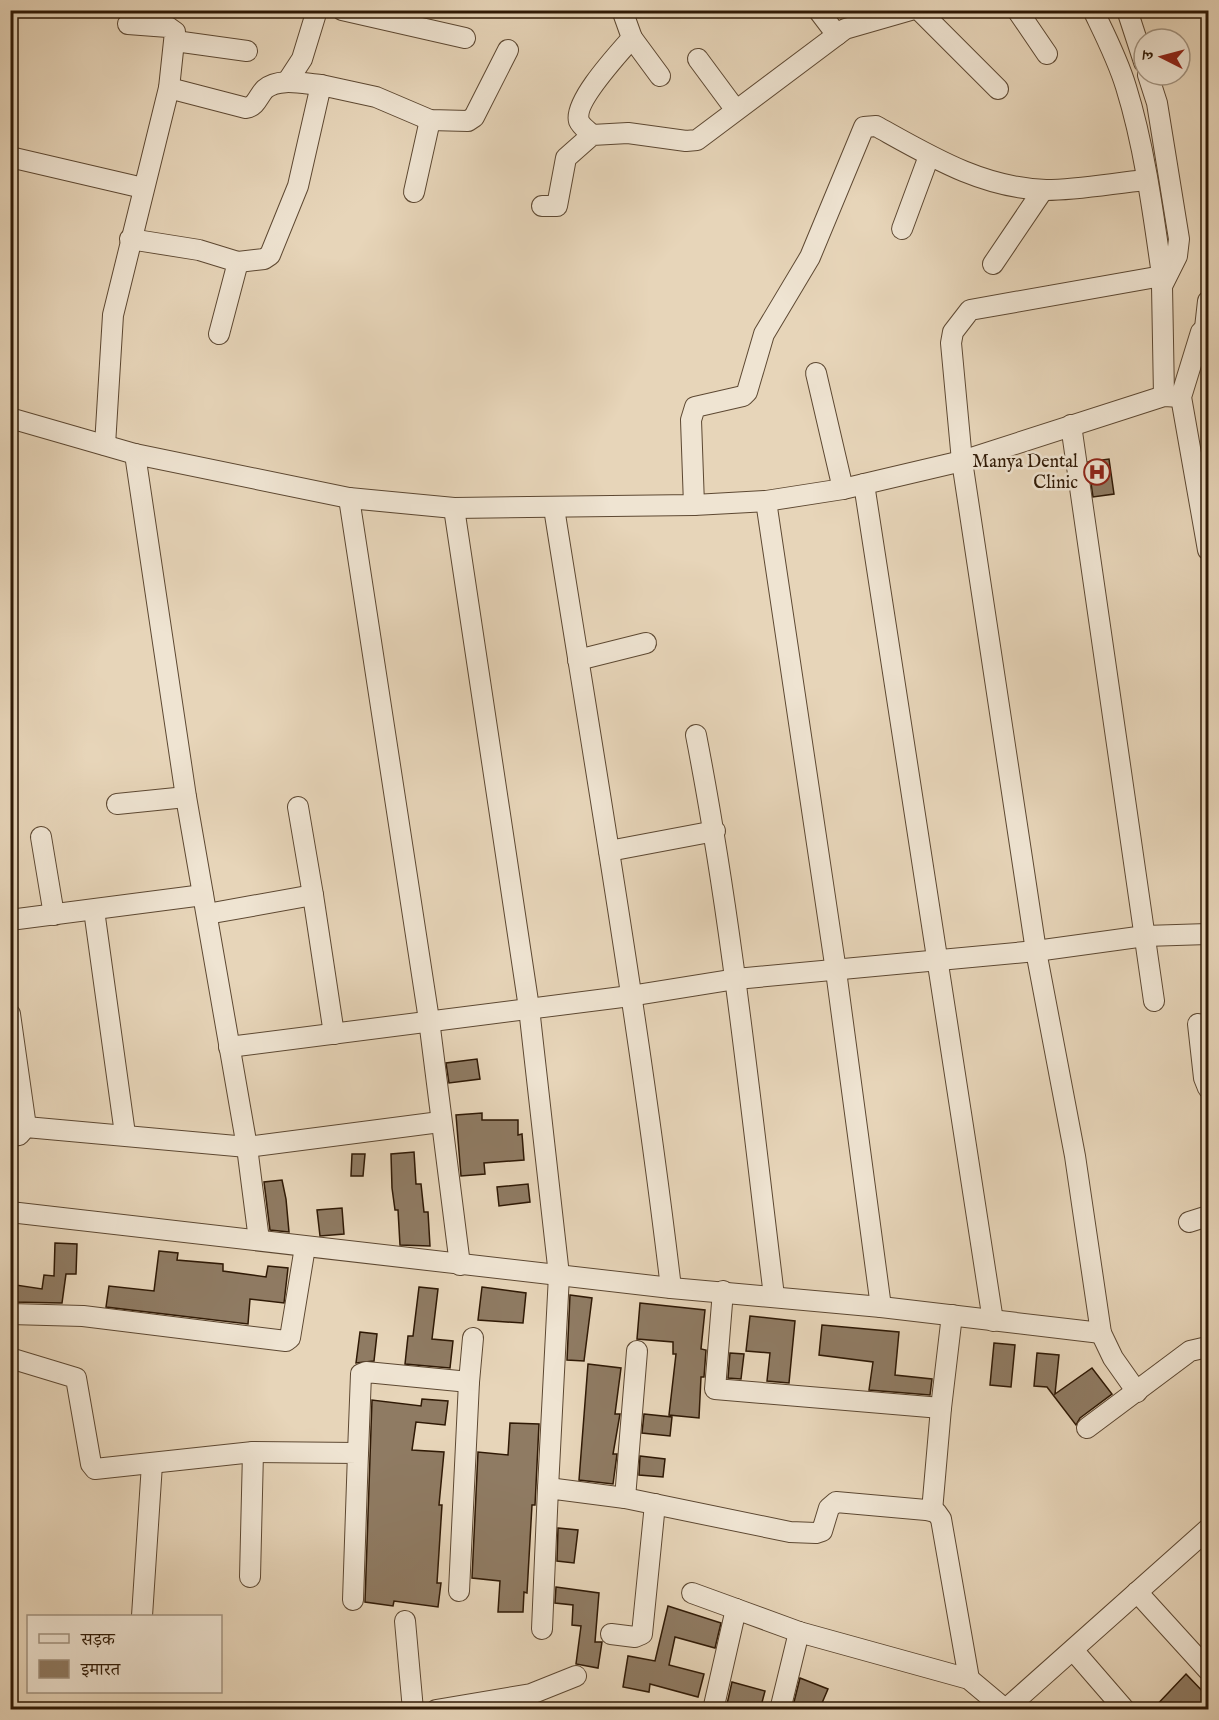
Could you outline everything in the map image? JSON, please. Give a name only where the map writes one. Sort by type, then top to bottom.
[{"type":"street","points":[[287,82],[302,59],[317,10]]},
{"type":"street","points":[[342,10],[465,38]]},
{"type":"street","points":[[622,10],[632,38],[660,76]]},
{"type":"street","points":[[818,10],[837,35]]},
{"type":"street","points":[[542,206],[556,206],[566,158],[592,135],[628,132],[697,140],[735,109],[845,29],[911,10]]},
{"type":"street","points":[[919,10],[998,89]]},
{"type":"street","points":[[1017,10],[1047,54]]},
{"type":"street","points":[[1093,10],[1116,58],[1127,88],[1146,180],[1162,279],[1173,396],[1209,550]]},
{"type":"street","points":[[1127,10],[1133,27]]},
{"type":"street","points":[[105,445],[113,315],[169,88],[176,40],[175,32],[168,27],[128,24]]},
{"type":"street","points":[[592,135],[580,124],[579,115],[595,80],[632,38]]},
{"type":"street","points":[[176,40],[247,51]]},
{"type":"street","points":[[169,88],[246,108],[254,105],[269,87],[287,82],[321,85],[376,97],[430,120],[471,120],[508,50]]},
{"type":"street","points":[[698,59],[735,109]]},
{"type":"street","points":[[130,239],[199,250],[238,262],[264,259],[270,255],[298,186],[321,85]]},
{"type":"street","points":[[1137,1392],[1113,1358],[1101,1333],[1075,1156],[1036,951],[962,461],[951,343],[953,332],[970,310],[1162,279],[1177,256],[1179,239],[1157,103],[1152,87]]},
{"type":"street","points":[[414,192],[430,120]]},
{"type":"street","points":[[694,505],[691,420],[693,410],[695,407],[743,396],[747,392],[764,334],[774,313],[810,257],[861,130],[868,125],[876,126],[950,168],[992,181],[1043,190],[1146,180]]},
{"type":"street","points":[[902,229],[928,156]]},
{"type":"street","points":[[10,157],[143,188]]},
{"type":"street","points":[[993,264],[1043,190]]},
{"type":"street","points":[[219,334],[238,262]]},
{"type":"street","points":[[1173,396],[1201,332],[1207,327],[1209,301]]},
{"type":"street","points":[[816,373],[843,489]]},
{"type":"street","points":[[10,418],[135,454],[350,498],[454,508],[554,508],[766,501],[843,489],[962,461],[1071,425],[1173,396]]},
{"type":"street","points":[[1071,425],[1154,1001]]},
{"type":"street","points":[[135,454],[186,797],[247,1147],[259,1240]]},
{"type":"street","points":[[864,484],[993,1321]]},
{"type":"street","points":[[350,498],[429,1020],[440,1122],[460,1265]]},
{"type":"street","points":[[766,501],[836,971],[881,1307]]},
{"type":"street","points":[[454,508],[529,1008],[559,1275],[542,1629]]},
{"type":"street","points":[[554,508],[609,851],[671,1288]]},
{"type":"street","points":[[578,660],[646,643]]},
{"type":"street","points":[[696,735],[715,831],[736,979],[774,1296]]},
{"type":"street","points":[[117,804],[186,797]]},
{"type":"street","points":[[298,807],[334,1034]]},
{"type":"street","points":[[609,851],[715,831]]},
{"type":"street","points":[[41,837],[54,915]]},
{"type":"street","points":[[10,920],[94,910],[313,895]]},
{"type":"street","points":[[94,910],[125,1134]]},
{"type":"street","points":[[229,1047],[630,996],[736,979],[1036,951],[1145,936],[1209,934]]},
{"type":"street","points":[[10,1014],[18,1132],[125,1134],[247,1147],[440,1122]]},
{"type":"street","points":[[1198,1024],[1204,1078],[1209,1088]]},
{"type":"street","points":[[10,1212],[460,1265],[671,1288],[881,1307],[1101,1333]]},
{"type":"street","points":[[1190,1222],[1209,1216]]},
{"type":"street","points":[[10,1314],[82,1316],[286,1341],[291,1338],[305,1247]]},
{"type":"street","points":[[723,1291],[715,1389],[941,1408]]},
{"type":"street","points":[[932,1511],[952,1315]]},
{"type":"street","points":[[459,1591],[473,1338]]},
{"type":"street","points":[[1087,1428],[1190,1351],[1203,1348],[1209,1351]]},
{"type":"street","points":[[625,1498],[637,1351]]},
{"type":"street","points":[[10,1358],[76,1378],[92,1468],[152,1464],[253,1452],[358,1454]]},
{"type":"street","points":[[353,1600],[361,1374],[366,1372],[469,1382]]},
{"type":"street","points":[[250,1577],[253,1452]]},
{"type":"street","points":[[142,1615],[152,1464]]},
{"type":"street","points":[[548,1488],[625,1498],[770,1529],[816,1533],[822,1531],[829,1508],[836,1502],[932,1511],[941,1519],[969,1679]]},
{"type":"street","points":[[611,1634],[635,1637],[642,1634],[655,1504]]},
{"type":"street","points":[[692,1593],[799,1632],[969,1679],[1006,1709],[1209,1529]]},
{"type":"street","points":[[1137,1593],[1209,1670]]},
{"type":"street","points":[[713,1710],[736,1609]]},
{"type":"street","points":[[405,1621],[413,1710]]},
{"type":"street","points":[[780,1710],[799,1632]]},
{"type":"street","points":[[1073,1650],[1125,1710]]},
{"type":"street","points":[[436,1710],[531,1694],[576,1676]]},
{"type":"building","points":[[1109,459],[1114,494],[1093,497],[1088,462]]},
{"type":"building","points":[[477,1059],[480,1079],[449,1083],[446,1063]]},
{"type":"building","points":[[482,1113],[482,1120],[518,1120],[518,1135],[522,1134],[524,1160],[484,1163],[485,1174],[461,1176],[456,1115]]},
{"type":"building","points":[[414,1152],[416,1184],[421,1184],[424,1212],[428,1212],[430,1246],[400,1245],[398,1210],[395,1210],[392,1188],[391,1154]]},
{"type":"building","points":[[352,1154],[365,1154],[363,1176],[351,1176]]},
{"type":"building","points":[[282,1180],[289,1232],[270,1230],[264,1182]]},
{"type":"building","points":[[528,1184],[530,1202],[499,1206],[497,1187]]},
{"type":"building","points":[[342,1208],[344,1234],[320,1236],[317,1210]]},
{"type":"building","points":[[55,1243],[77,1244],[76,1274],[66,1274],[62,1303],[13,1302],[16,1285],[42,1289],[44,1275],[54,1276]]},
{"type":"building","points":[[159,1251],[178,1253],[177,1260],[223,1264],[223,1271],[266,1277],[268,1266],[288,1268],[284,1303],[250,1299],[248,1324],[106,1307],[109,1286],[154,1291]]},
{"type":"building","points":[[419,1287],[438,1289],[432,1339],[453,1341],[450,1368],[405,1364],[408,1336],[413,1336]]},
{"type":"building","points":[[482,1287],[526,1293],[523,1323],[478,1320]]},
{"type":"building","points":[[570,1295],[592,1298],[584,1361],[567,1360]]},
{"type":"building","points":[[640,1303],[705,1310],[701,1349],[706,1350],[704,1377],[701,1377],[699,1418],[669,1415],[676,1354],[673,1354],[673,1342],[637,1339]]},
{"type":"building","points":[[750,1316],[795,1321],[789,1383],[767,1381],[770,1353],[746,1351]]},
{"type":"building","points":[[822,1325],[899,1332],[895,1375],[932,1379],[930,1395],[869,1390],[873,1362],[819,1355]]},
{"type":"building","points":[[360,1332],[377,1334],[374,1361],[356,1363]]},
{"type":"building","points":[[994,1343],[1015,1345],[1011,1387],[990,1385]]},
{"type":"building","points":[[730,1353],[744,1354],[741,1379],[728,1378]]},
{"type":"building","points":[[1037,1353],[1059,1355],[1055,1394],[1092,1368],[1112,1394],[1080,1418],[1076,1425],[1047,1387],[1034,1386]]},
{"type":"building","points":[[588,1364],[621,1368],[615,1414],[620,1414],[613,1454],[617,1454],[613,1484],[579,1480]]},
{"type":"building","points":[[422,1399],[448,1401],[445,1425],[416,1422],[412,1450],[444,1452],[439,1505],[442,1505],[437,1583],[441,1583],[438,1607],[394,1601],[393,1606],[365,1602],[372,1400],[421,1406]]},
{"type":"building","points":[[644,1414],[672,1417],[670,1436],[642,1433]]},
{"type":"building","points":[[510,1423],[539,1424],[535,1505],[532,1505],[527,1593],[524,1592],[523,1612],[498,1612],[500,1581],[472,1578],[478,1452],[508,1455]]},
{"type":"building","points":[[640,1456],[665,1459],[663,1477],[639,1475]]},
{"type":"building","points":[[558,1528],[578,1530],[574,1563],[557,1561]]},
{"type":"building","points":[[556,1587],[599,1593],[595,1642],[602,1642],[598,1668],[576,1664],[581,1626],[572,1625],[573,1605],[555,1603]]},
{"type":"building","points":[[668,1606],[721,1623],[715,1648],[675,1637],[669,1665],[704,1674],[698,1697],[650,1684],[649,1692],[623,1687],[628,1656],[655,1661]]},
{"type":"building","points":[[1186,1674],[1209,1698],[1209,1710],[1152,1710]]},
{"type":"building","points":[[800,1678],[828,1689],[819,1710],[792,1710]]},
{"type":"building","points":[[732,1682],[765,1691],[760,1710],[746,1710],[727,1704]]},
{"type":"place","name":"Manya Dental Clinic","points":[[1097,472]]}]
